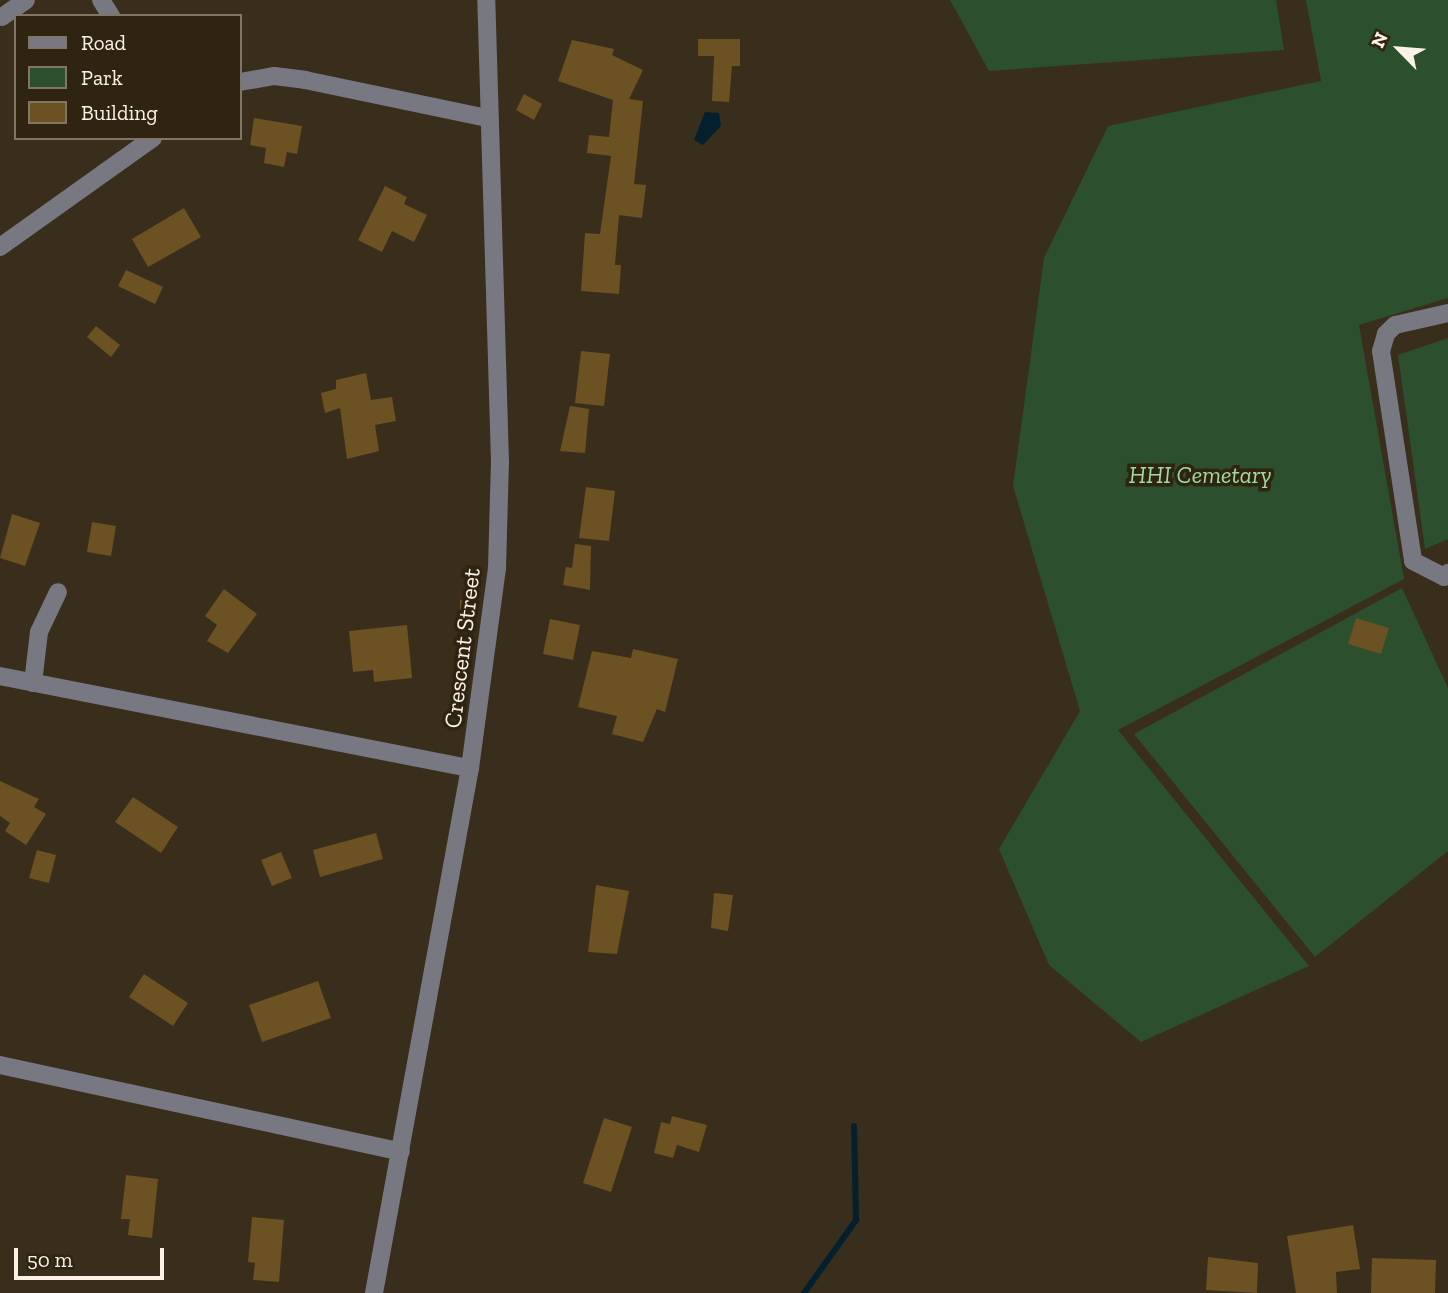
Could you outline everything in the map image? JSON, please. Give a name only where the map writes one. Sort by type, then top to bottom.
[{"type":"street","points":[[2,17],[26,0]]},
{"type":"street","name":"Crescent Street","points":[[374,1293],[470,768],[498,568],[500,462],[487,118],[486,0]]},
{"type":"street","points":[[242,82],[274,76],[305,79],[487,118]]},
{"type":"street","points":[[0,247],[150,140]]},
{"type":"street","points":[[1448,313],[1395,325],[1386,334],[1381,351],[1413,561],[1444,577],[1448,573]]},
{"type":"street","points":[[33,683],[39,632],[58,592]]},
{"type":"street","points":[[0,676],[470,768]]},
{"type":"street","points":[[0,1065],[401,1152]]},
{"type":"green space","points":[[950,0],[1276,0],[1284,50],[989,71]]},
{"type":"green space","name":"HHI Cemetary","points":[[1306,0],[1448,0],[1448,298],[1359,325],[1404,579],[1118,730],[1309,966],[1141,1042],[1049,965],[999,849],[1080,711],[1013,486],[1044,258],[1108,126],[1321,81]]},
{"type":"green space","points":[[1448,338],[1448,539],[1425,549],[1398,355]]},
{"type":"green space","points":[[1402,588],[1448,688],[1448,851],[1315,957],[1134,734]]},
{"type":"water","points":[[705,112],[719,113],[721,126],[703,145],[694,140]]},
{"type":"building","points":[[698,39],[740,39],[740,66],[732,66],[729,102],[712,101],[714,56],[698,56]]},
{"type":"building","points":[[572,40],[614,49],[612,55],[643,70],[629,99],[643,101],[634,184],[646,185],[642,218],[619,215],[615,265],[621,265],[619,294],[581,291],[585,233],[600,234],[611,156],[587,153],[589,135],[609,137],[613,100],[558,81]]},
{"type":"building","points":[[524,94],[542,104],[534,120],[516,110]]},
{"type":"building","points":[[254,118],[302,126],[297,154],[287,152],[284,167],[264,163],[266,148],[250,145]]},
{"type":"building","points":[[385,186],[407,197],[404,204],[427,215],[414,242],[392,231],[382,252],[358,240]]},
{"type":"building","points":[[184,208],[201,237],[148,267],[132,239]]},
{"type":"building","points":[[126,270],[163,287],[155,304],[118,286]]},
{"type":"building","points":[[96,326],[120,345],[111,357],[87,337]]},
{"type":"building","points":[[581,351],[610,354],[604,406],[575,403]]},
{"type":"building","points":[[366,373],[371,400],[392,397],[396,421],[375,425],[379,451],[347,459],[340,408],[325,413],[321,393],[336,389],[336,380]]},
{"type":"building","points":[[570,406],[589,409],[585,453],[560,451]]},
{"type":"building","points":[[586,487],[615,491],[609,541],[579,538]]},
{"type":"building","points":[[12,514],[40,523],[25,566],[0,558]]},
{"type":"building","points":[[92,522],[116,526],[111,556],[87,552]]},
{"type":"building","points":[[575,544],[591,546],[590,590],[563,585],[566,567],[572,568]]},
{"type":"building","points":[[224,589],[257,614],[228,653],[207,641],[217,625],[205,616]]},
{"type":"building","points":[[460,600],[476,600],[476,615],[460,615]]},
{"type":"building","points":[[1356,618],[1389,628],[1381,654],[1348,644]]},
{"type":"building","points":[[550,619],[580,625],[573,660],[543,654]]},
{"type":"building","points":[[407,625],[412,678],[374,682],[373,670],[353,672],[349,631]]},
{"type":"building","points":[[633,649],[678,659],[665,712],[657,709],[643,742],[612,734],[617,716],[578,707],[592,651],[631,658]]},
{"type":"building","points":[[0,781],[39,799],[34,807],[46,814],[26,845],[5,831],[10,823],[0,816]]},
{"type":"building","points":[[133,797],[178,827],[161,853],[115,822]]},
{"type":"building","points":[[376,833],[383,859],[320,877],[313,850]]},
{"type":"building","points":[[37,850],[56,855],[49,883],[29,878]]},
{"type":"building","points":[[281,852],[292,878],[272,886],[261,860]]},
{"type":"building","points":[[596,885],[629,891],[617,954],[588,952]]},
{"type":"building","points":[[714,893],[733,895],[728,931],[711,928]]},
{"type":"building","points":[[144,974],[188,1003],[173,1026],[129,997]]},
{"type":"building","points":[[318,981],[331,1018],[262,1042],[249,1005]]},
{"type":"building","points":[[672,1116],[707,1125],[699,1152],[677,1145],[673,1158],[654,1153],[661,1122],[670,1124]]},
{"type":"building","points":[[604,1118],[632,1127],[611,1192],[583,1183]]},
{"type":"building","points":[[126,1175],[158,1179],[152,1238],[128,1235],[130,1219],[121,1219]]},
{"type":"building","points":[[252,1217],[284,1220],[279,1282],[253,1280],[255,1263],[248,1262]]},
{"type":"building","points":[[1353,1225],[1360,1269],[1336,1272],[1337,1293],[1296,1293],[1287,1236]]},
{"type":"building","points":[[1208,1257],[1258,1263],[1257,1293],[1206,1290]]},
{"type":"building","points":[[1372,1258],[1436,1260],[1435,1293],[1371,1293]]},
{"type":"waterway","points":[[804,1293],[856,1220],[854,1126]]}]
